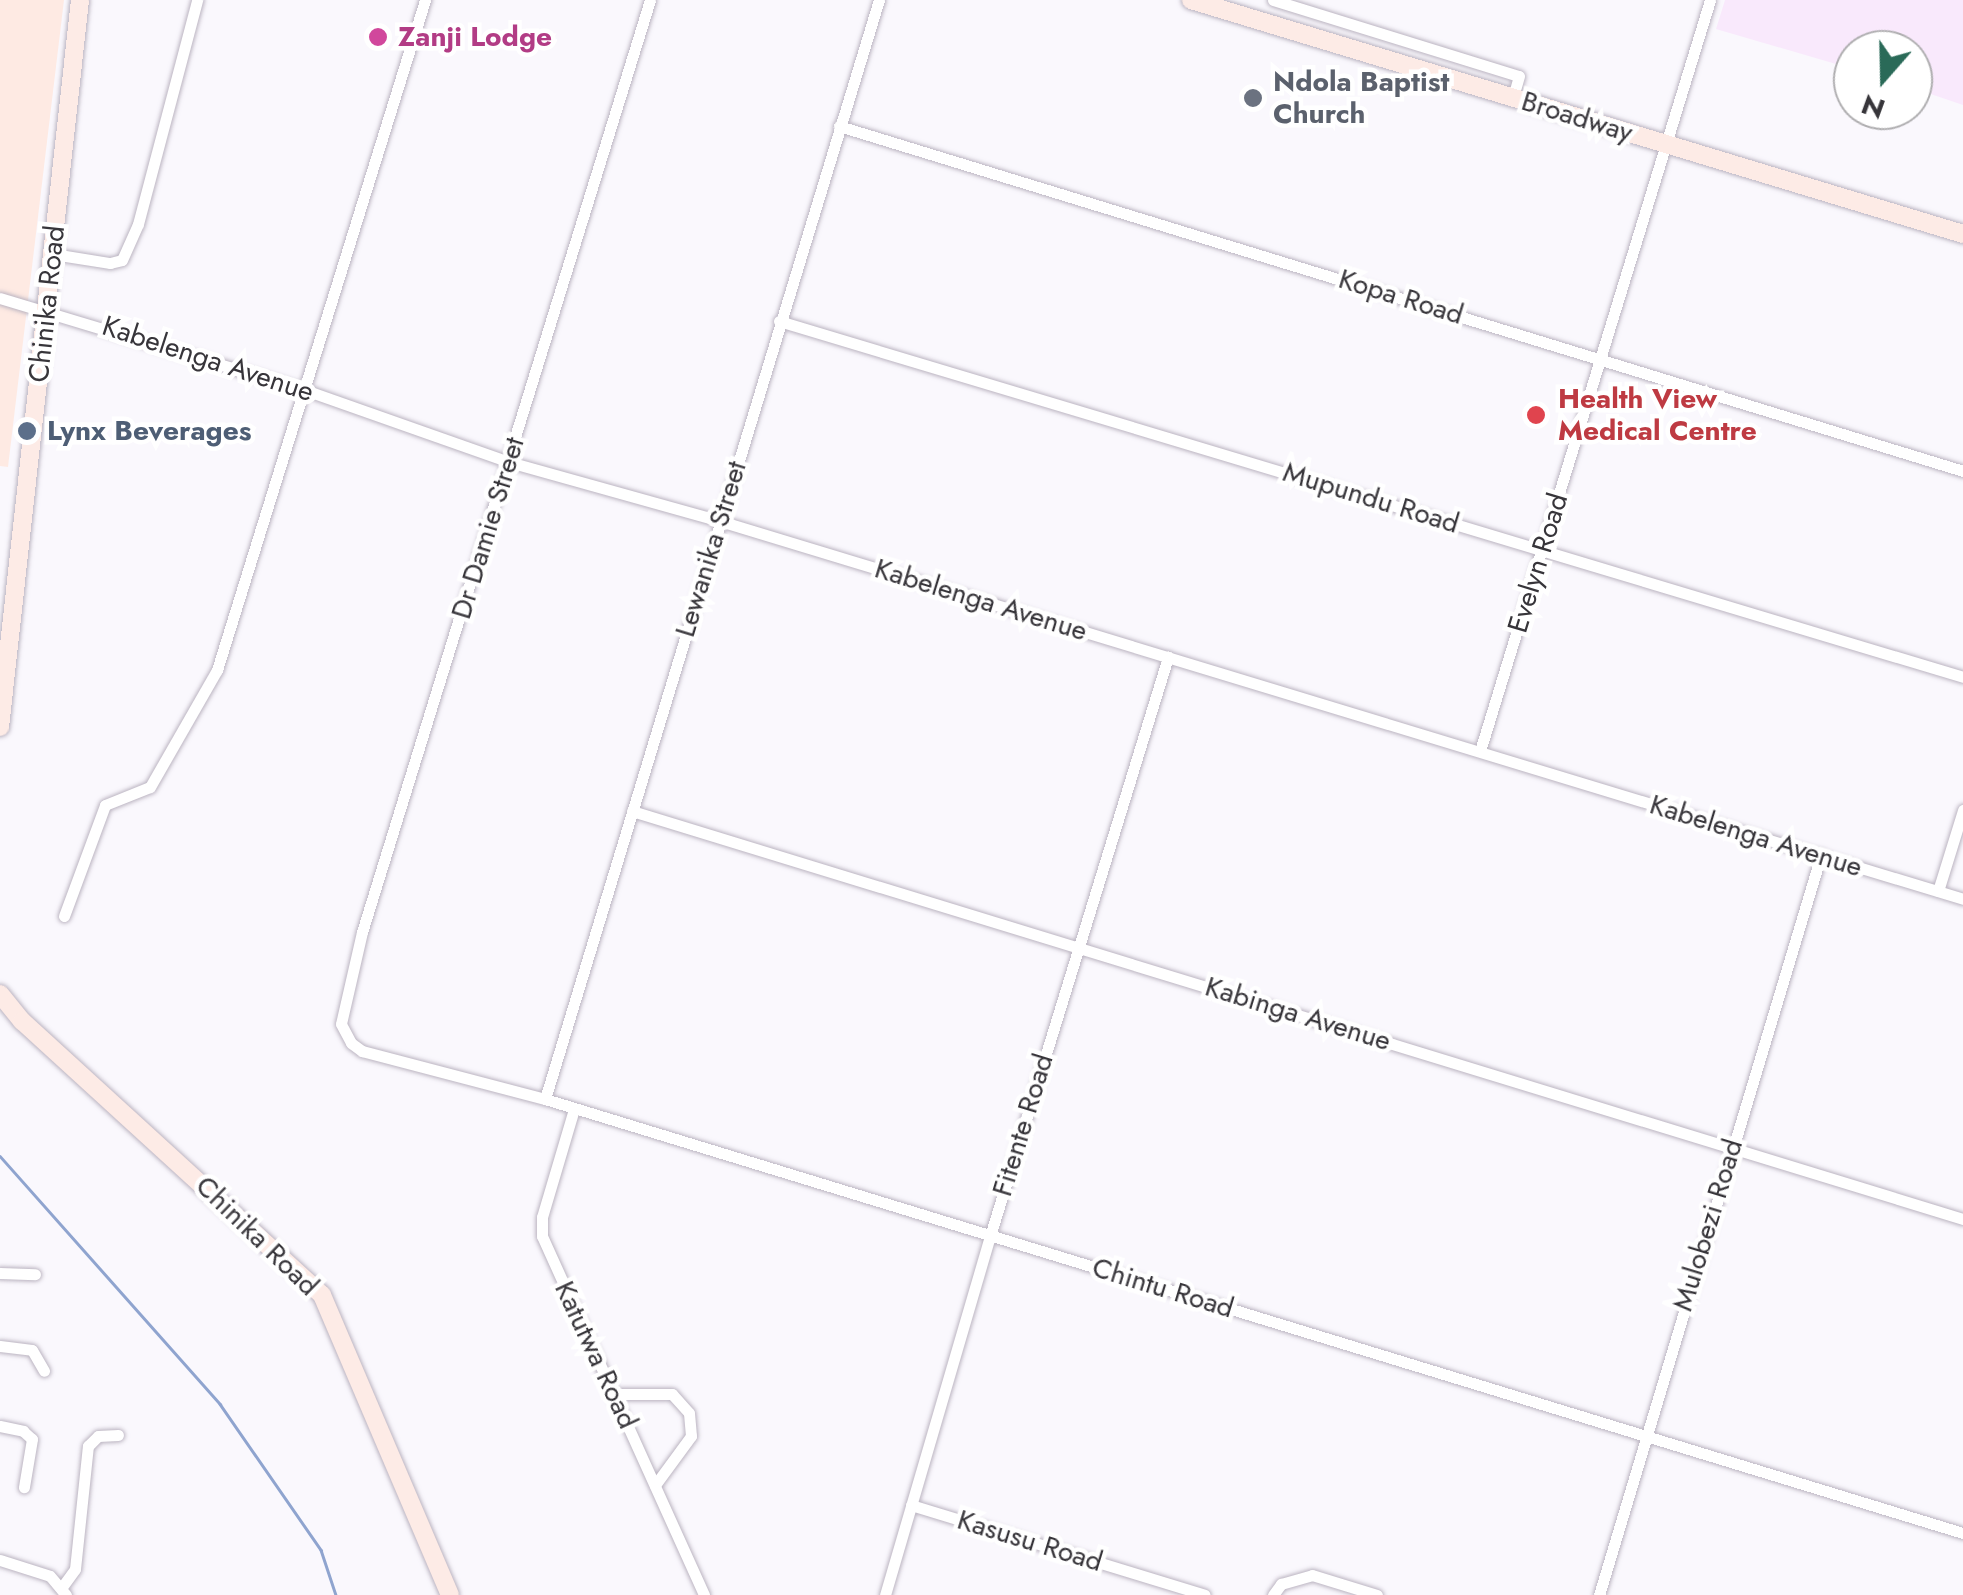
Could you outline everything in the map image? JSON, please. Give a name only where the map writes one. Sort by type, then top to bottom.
[{"type":"main road","name":"Chinika Road","points":[[0,726],[80,0]]},
{"type":"main road","name":"Broadway","points":[[1191,0],[1963,234]]},
{"type":"main road","points":[[1243,0],[1262,20]]},
{"type":"main road","name":"Chinika Road","points":[[0,994],[22,1021],[322,1295],[450,1595]]},
{"type":"street","points":[[53,254],[110,263],[122,260],[138,224],[197,0]]},
{"type":"street","points":[[64,916],[104,805],[150,787],[213,678],[424,0]]},
{"type":"street","name":"Dr Damie Street","points":[[362,1050],[344,1034],[341,1024],[362,932],[650,0]]},
{"type":"street","name":"Lewanika Street","points":[[545,1099],[878,0]]},
{"type":"street","points":[[1272,0],[1519,76],[1513,97]]},
{"type":"street","name":"Evelyn Road","points":[[1480,752],[1710,0]]},
{"type":"street","points":[[1426,70],[1432,49]]},
{"type":"street","name":"Kopa Road","points":[[839,126],[1963,471]]},
{"type":"street","name":"Kabelenga Avenue","points":[[0,298],[302,388],[509,462],[720,520],[1963,899]]},
{"type":"street","name":"Mupundu Road","points":[[778,321],[1963,677]]},
{"type":"street","name":"Fitente Road","points":[[885,1595],[1077,947],[1168,658]]},
{"type":"street","name":"Kabinga Avenue","points":[[632,810],[1963,1219]]},
{"type":"street","points":[[1938,892],[1963,810]]},
{"type":"street","name":"Mulobezi Road","points":[[1599,1595],[1821,856]]},
{"type":"street","name":"Chintu Road","points":[[362,1050],[545,1099],[1963,1533]]},
{"type":"street","name":"Katutwa Road","points":[[574,1109],[542,1217],[542,1236],[704,1595]]},
{"type":"street","points":[[0,1273],[35,1274]]},
{"type":"street","points":[[0,1346],[32,1350],[44,1371]]},
{"type":"street","points":[[614,1394],[666,1393],[677,1397],[689,1413],[691,1436],[655,1485]]},
{"type":"street","points":[[0,1426],[23,1431],[32,1439],[24,1487]]},
{"type":"street","points":[[0,1560],[50,1576],[64,1591],[75,1568],[88,1446],[98,1436],[118,1435]]},
{"type":"street","name":"Kasusu Road","points":[[911,1505],[1206,1595]]},
{"type":"street","points":[[1274,1595],[1281,1584],[1312,1575],[1377,1595]]},
{"type":"shaded area","points":[[0,0],[64,0],[8,467],[0,466]]},
{"type":"shaded area","points":[[1725,0],[1963,0],[1963,105],[1933,95],[1933,30],[1833,30],[1833,63],[1716,29]]},
{"type":"waterway","points":[[0,1156],[220,1404],[321,1550],[336,1595]]},
{"type":"place","name":"Zanji Lodge","points":[[378,37]]},
{"type":"place","name":"Ndola Baptist Church","points":[[1253,98]]},
{"type":"place","name":"Health View Medical Centre","points":[[1536,415]]},
{"type":"place","name":"Lynx Beverages","points":[[27,431]]}]
